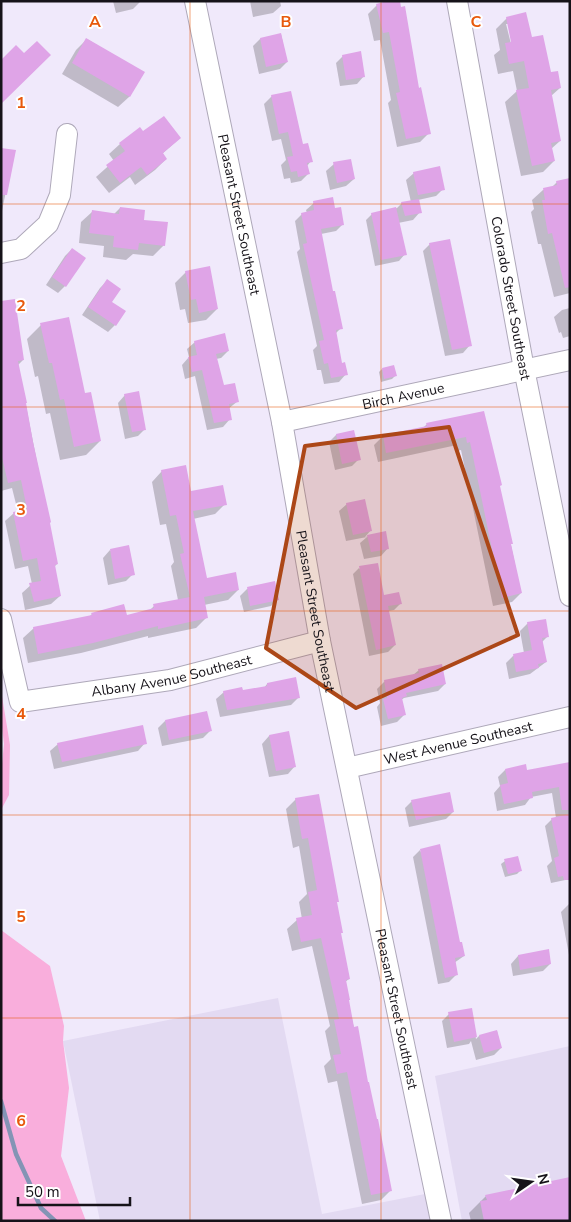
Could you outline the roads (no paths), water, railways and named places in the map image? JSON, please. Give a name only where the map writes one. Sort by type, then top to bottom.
[{"type":"street","name":"Pleasant Street Southeast","points":[[195,1],[282,422],[320,641],[441,1221]]},
{"type":"street","name":"Colorado Street Southeast","points":[[457,1],[524,369],[570,596]]},
{"type":"street","points":[[1,253],[21,249],[48,224],[60,195],[67,134]]},
{"type":"street","name":"Birch Avenue","points":[[282,422],[570,360]]},
{"type":"street","name":"Albany Avenue Southeast","points":[[1,619],[20,702],[170,680],[320,641]]},
{"type":"street","name":"West Avenue Southeast","points":[[347,768],[570,717]]},
{"type":"waterway","points":[[1,1101],[16,1154],[41,1208],[55,1221]]}]
